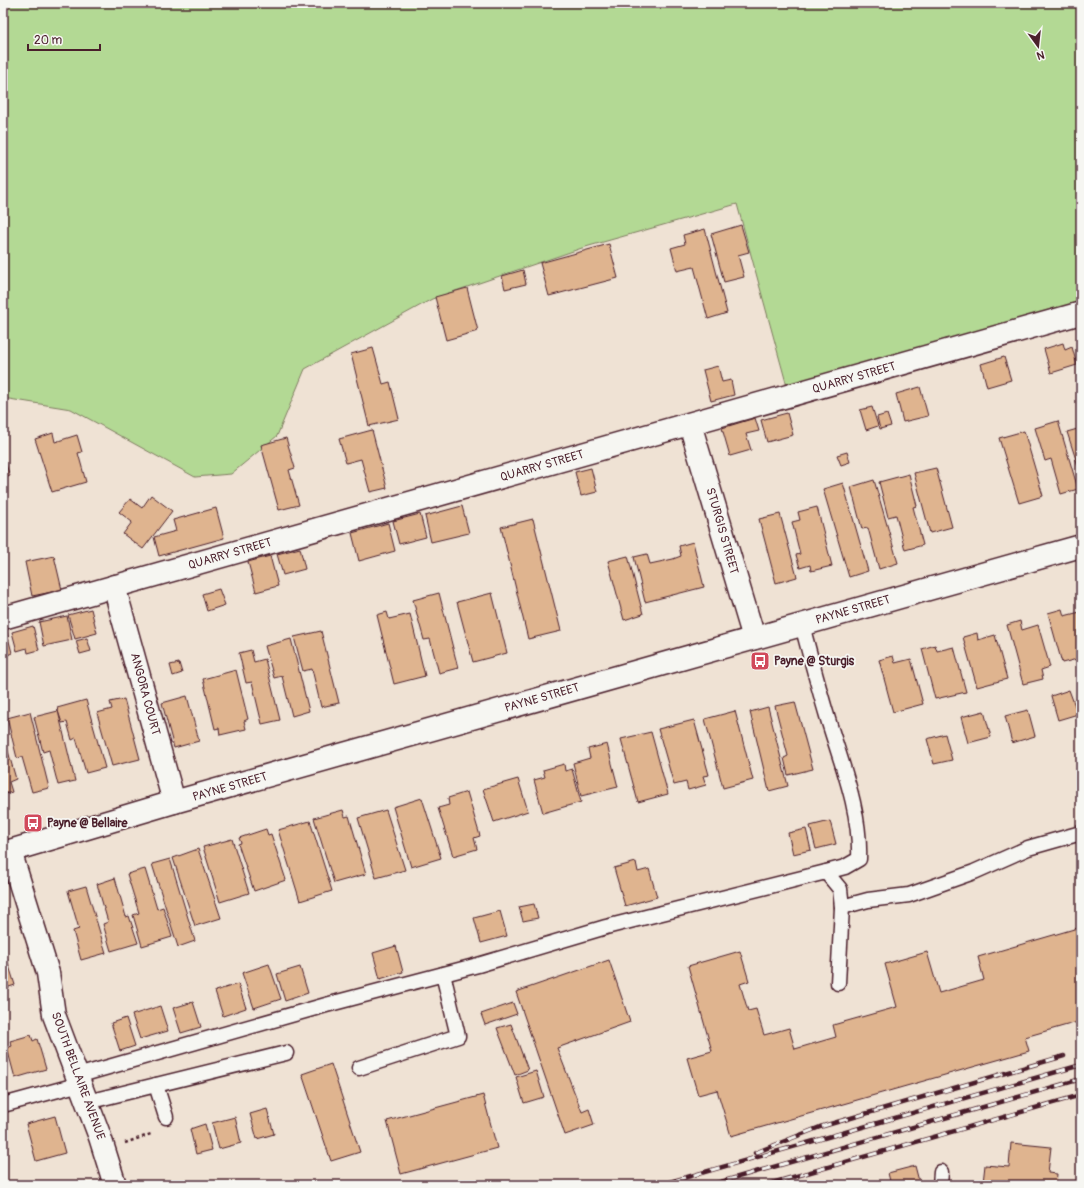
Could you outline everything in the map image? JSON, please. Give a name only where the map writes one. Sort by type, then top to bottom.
[{"type":"street","name":"QUARRY STREET","points":[[3,618],[1081,313]]},
{"type":"street","name":"STURGIS STREET","points":[[690,424],[754,638]]},
{"type":"street","name":"PAYNE STREET","points":[[6,852],[174,802],[1081,546]]},
{"type":"street","name":"ANGORA COURT","points":[[114,586],[174,802]]},
{"type":"street","name":"SOUTH BELLAIRE AVENUE","points":[[6,852],[48,973],[54,1015],[116,1185]]},
{"type":"lane","points":[[3,1105],[81,1087],[326,1005],[606,928],[826,872],[844,867],[859,859],[860,842],[856,813],[820,695],[802,625]]},
{"type":"lane","points":[[842,907],[868,900],[909,895],[974,872],[1028,848],[1081,833]]},
{"type":"lane","points":[[826,872],[840,889],[842,907],[838,983]]},
{"type":"lane","points":[[359,1068],[458,1036],[443,974]]},
{"type":"lane","points":[[81,1087],[156,1085],[286,1053]]},
{"type":"lane","points":[[156,1085],[166,1117]]},
{"type":"green space","points":[[3,3],[1081,3],[1081,307],[788,390],[737,204],[582,248],[432,299],[305,369],[277,436],[231,474],[195,477],[71,409],[3,398]]},
{"type":"building","points":[[741,225],[749,252],[738,255],[744,277],[724,282],[711,234]]},
{"type":"building","points":[[705,229],[727,313],[708,319],[694,267],[677,271],[671,248],[685,244],[683,235]]},
{"type":"building","points":[[609,244],[618,278],[549,296],[540,263]]},
{"type":"building","points":[[523,270],[526,284],[505,289],[502,276]]},
{"type":"building","points":[[467,288],[478,331],[446,340],[435,297]]},
{"type":"building","points":[[1063,343],[1065,350],[1072,347],[1077,365],[1051,373],[1044,349]]},
{"type":"building","points":[[373,348],[383,384],[390,382],[399,419],[369,426],[351,354]]},
{"type":"building","points":[[1004,357],[1011,380],[987,387],[981,364]]},
{"type":"building","points":[[718,366],[722,382],[731,380],[734,395],[711,401],[703,370]]},
{"type":"building","points":[[920,387],[928,416],[903,422],[896,394]]},
{"type":"building","points":[[872,407],[878,426],[866,430],[860,410]]},
{"type":"building","points":[[787,413],[793,435],[767,442],[761,420]]},
{"type":"building","points":[[887,414],[891,426],[880,429],[877,417]]},
{"type":"building","points":[[755,418],[759,431],[746,434],[751,450],[730,456],[722,428]]},
{"type":"building","points":[[1058,421],[1078,489],[1061,494],[1051,459],[1045,461],[1035,428]]},
{"type":"building","points":[[1081,428],[1081,475],[1067,432]]},
{"type":"building","points":[[372,430],[387,488],[370,492],[361,459],[346,463],[339,439]]},
{"type":"building","points":[[1024,431],[1043,496],[1019,503],[999,438]]},
{"type":"building","points":[[53,433],[55,442],[77,435],[82,452],[78,453],[86,482],[52,492],[35,439]]},
{"type":"building","points":[[286,438],[295,468],[289,470],[299,505],[279,510],[261,445]]},
{"type":"building","points":[[847,452],[850,462],[841,465],[837,455]]},
{"type":"building","points":[[3,456],[10,476],[3,479]]},
{"type":"building","points":[[591,468],[597,492],[581,496],[575,472]]},
{"type":"building","points":[[936,468],[952,527],[930,533],[914,473]]},
{"type":"building","points":[[909,474],[917,506],[913,507],[923,545],[905,550],[896,515],[888,517],[879,482]]},
{"type":"building","points":[[874,480],[898,563],[879,569],[868,528],[862,529],[851,487]]},
{"type":"building","points":[[843,483],[868,571],[849,577],[823,489]]},
{"type":"building","points":[[151,495],[172,511],[143,549],[123,534],[132,522],[119,512],[130,499],[142,508]]},
{"type":"building","points":[[462,506],[469,533],[431,542],[425,516]]},
{"type":"building","points":[[817,507],[832,566],[811,571],[810,565],[800,568],[796,555],[800,554],[792,522],[800,520],[798,512]]},
{"type":"building","points":[[216,508],[224,538],[159,556],[154,537],[176,531],[173,520]]},
{"type":"building","points":[[420,514],[426,537],[399,544],[393,521]]},
{"type":"building","points":[[780,514],[797,577],[776,583],[759,519]]},
{"type":"building","points":[[533,519],[561,631],[528,639],[501,527]]},
{"type":"building","points":[[388,523],[395,551],[359,561],[352,533]]},
{"type":"building","points":[[693,542],[704,587],[645,602],[634,557],[647,554],[650,564],[673,559],[681,556],[679,546]]},
{"type":"building","points":[[300,548],[305,569],[283,575],[277,554]]},
{"type":"building","points":[[54,556],[62,590],[32,596],[25,562]]},
{"type":"building","points":[[270,556],[278,586],[256,592],[248,562]]},
{"type":"building","points":[[628,556],[643,614],[624,620],[608,561]]},
{"type":"building","points":[[219,589],[225,605],[207,611],[202,594]]},
{"type":"building","points":[[439,593],[458,668],[439,673],[430,639],[424,640],[413,600]]},
{"type":"building","points":[[492,593],[507,653],[473,662],[457,602]]},
{"type":"building","points":[[91,609],[97,633],[75,639],[68,615]]},
{"type":"building","points":[[1062,609],[1064,616],[1080,612],[1081,658],[1062,663],[1048,613]]},
{"type":"building","points":[[387,612],[389,619],[410,614],[425,676],[394,684],[377,615]]},
{"type":"building","points":[[67,616],[72,640],[44,646],[39,622]]},
{"type":"building","points":[[1020,621],[1022,630],[1038,625],[1050,667],[1041,670],[1043,679],[1023,684],[1007,625]]},
{"type":"building","points":[[33,626],[39,650],[28,653],[27,648],[17,651],[12,632]]},
{"type":"building","points":[[321,631],[339,703],[321,707],[312,669],[303,671],[294,637]]},
{"type":"building","points":[[7,633],[12,653],[3,657],[3,634]]},
{"type":"building","points":[[977,633],[978,640],[995,635],[1007,679],[977,687],[963,637]]},
{"type":"building","points":[[87,638],[91,651],[80,654],[76,641]]},
{"type":"building","points":[[291,639],[309,711],[292,716],[282,676],[274,678],[265,646]]},
{"type":"building","points":[[935,645],[937,651],[954,647],[966,692],[935,699],[922,649]]},
{"type":"building","points":[[251,650],[254,662],[265,659],[280,720],[262,724],[252,682],[246,683],[239,653]]},
{"type":"building","points":[[893,656],[895,663],[911,659],[923,704],[893,712],[879,660]]},
{"type":"building","points":[[179,663],[182,673],[173,676],[170,665]]},
{"type":"building","points":[[236,670],[248,719],[244,721],[246,729],[220,735],[219,728],[215,729],[203,679]]},
{"type":"building","points":[[1069,690],[1078,714],[1058,720],[1051,696]]},
{"type":"building","points":[[187,696],[199,741],[174,748],[162,703]]},
{"type":"building","points":[[124,699],[140,759],[112,766],[97,713],[112,709],[110,702]]},
{"type":"building","points":[[86,700],[105,768],[86,773],[76,738],[72,740],[67,722],[62,723],[57,708]]},
{"type":"building","points":[[795,702],[813,769],[788,775],[784,758],[788,756],[775,706]]},
{"type":"building","points":[[768,707],[788,786],[769,791],[750,712]]},
{"type":"building","points":[[1028,710],[1035,736],[1012,743],[1005,716]]},
{"type":"building","points":[[58,711],[75,781],[58,785],[49,750],[43,752],[34,717]]},
{"type":"building","points":[[735,711],[753,780],[723,788],[705,719]]},
{"type":"building","points":[[984,711],[991,737],[968,743],[961,717]]},
{"type":"building","points":[[30,712],[49,788],[32,792],[22,757],[17,758],[7,718]]},
{"type":"building","points":[[694,720],[709,775],[703,776],[706,785],[688,790],[686,782],[674,785],[658,729]]},
{"type":"building","points":[[651,732],[668,794],[638,802],[621,739]]},
{"type":"building","points":[[945,734],[952,760],[934,764],[927,739]]},
{"type":"building","points":[[6,744],[16,779],[9,782],[12,792],[3,795],[3,745]]},
{"type":"building","points":[[607,744],[618,787],[581,796],[573,763],[590,758],[588,749]]},
{"type":"building","points":[[564,764],[565,771],[572,769],[581,802],[543,813],[534,780],[545,777],[543,770]]},
{"type":"building","points":[[518,779],[528,811],[494,822],[483,789]]},
{"type":"building","points":[[467,792],[480,836],[474,838],[477,849],[453,856],[438,808],[449,805],[448,798]]},
{"type":"building","points":[[422,798],[441,858],[411,867],[393,807]]},
{"type":"building","points":[[343,810],[345,817],[349,816],[366,874],[334,883],[314,818]]},
{"type":"building","points":[[386,810],[405,870],[376,878],[358,818]]},
{"type":"building","points":[[310,821],[332,891],[300,901],[278,830]]},
{"type":"building","points":[[830,821],[836,844],[816,849],[810,826]]},
{"type":"building","points":[[266,829],[268,835],[271,834],[286,880],[254,891],[238,844],[241,843],[239,838]]},
{"type":"building","points":[[806,829],[811,850],[793,854],[788,833]]},
{"type":"building","points":[[232,839],[249,893],[220,902],[203,847]]},
{"type":"building","points":[[198,849],[221,918],[195,926],[173,858]]},
{"type":"building","points":[[170,859],[195,941],[178,947],[152,864]]},
{"type":"building","points":[[636,862],[638,872],[649,869],[657,897],[625,906],[614,868]]},
{"type":"building","points":[[145,869],[157,909],[163,907],[172,937],[142,946],[133,915],[139,913],[127,874]]},
{"type":"building","points":[[115,878],[126,917],[129,916],[138,943],[111,951],[103,924],[108,922],[97,884]]},
{"type":"building","points":[[86,886],[106,953],[81,960],[73,931],[79,929],[68,891]]},
{"type":"building","points":[[534,904],[538,918],[523,921],[519,907]]},
{"type":"building","points":[[500,911],[507,936],[481,943],[474,918]]},
{"type":"building","points":[[1081,927],[1081,1021],[1025,1037],[1029,1051],[731,1136],[717,1090],[698,1095],[687,1058],[712,1051],[688,966],[740,951],[749,981],[740,984],[748,1011],[756,1009],[764,1035],[789,1028],[795,1049],[836,1037],[833,1025],[897,1007],[885,964],[927,952],[939,993],[984,980],[978,957]]},
{"type":"building","points":[[396,946],[403,972],[380,979],[373,953]]},
{"type":"building","points":[[5,953],[15,985],[3,989],[3,954]]},
{"type":"building","points":[[609,960],[630,1022],[557,1048],[582,1112],[589,1109],[594,1125],[565,1135],[516,992]]},
{"type":"building","points":[[269,964],[281,999],[254,1008],[242,973]]},
{"type":"building","points":[[300,967],[308,993],[285,1001],[277,974]]},
{"type":"building","points":[[238,984],[246,1008],[223,1016],[215,991]]},
{"type":"building","points":[[193,1002],[201,1027],[181,1033],[173,1008]]},
{"type":"building","points":[[513,1003],[517,1014],[485,1025],[481,1014]]},
{"type":"building","points":[[160,1006],[168,1031],[140,1039],[132,1015]]},
{"type":"building","points":[[126,1018],[135,1046],[120,1051],[111,1023]]},
{"type":"building","points":[[511,1024],[528,1070],[515,1075],[497,1028]]},
{"type":"building","points":[[31,1035],[33,1041],[37,1039],[46,1069],[15,1078],[7,1048],[12,1046],[10,1041]]},
{"type":"building","points":[[331,1064],[360,1152],[331,1161],[302,1074]]},
{"type":"building","points":[[536,1071],[544,1097],[524,1103],[516,1077]]},
{"type":"building","points":[[483,1095],[497,1148],[401,1174],[387,1121]]},
{"type":"building","points":[[267,1109],[274,1134],[257,1139],[250,1114]]},
{"type":"building","points":[[55,1116],[65,1153],[36,1161],[26,1124]]},
{"type":"building","points":[[235,1117],[241,1143],[219,1149],[212,1123]]},
{"type":"building","points":[[205,1124],[212,1150],[196,1154],[190,1129]]},
{"type":"building","points":[[1011,1143],[1051,1147],[1048,1173],[1057,1174],[1056,1185],[983,1183],[985,1165],[1009,1167]]},
{"type":"building","points":[[915,1166],[920,1185],[891,1185],[888,1173]]},
{"type":"railway","points":[[755,1153],[820,1127],[1064,1056]]},
{"type":"railway","points":[[659,1185],[1081,1065]]},
{"type":"railway","points":[[710,1185],[1081,1079]]},
{"type":"railway","points":[[765,1185],[1081,1095]]},
{"type":"place","name":"Payne @ Sturgis","points":[[760,661]]},
{"type":"place","name":"Payne @ Bellaire","points":[[33,823]]}]
